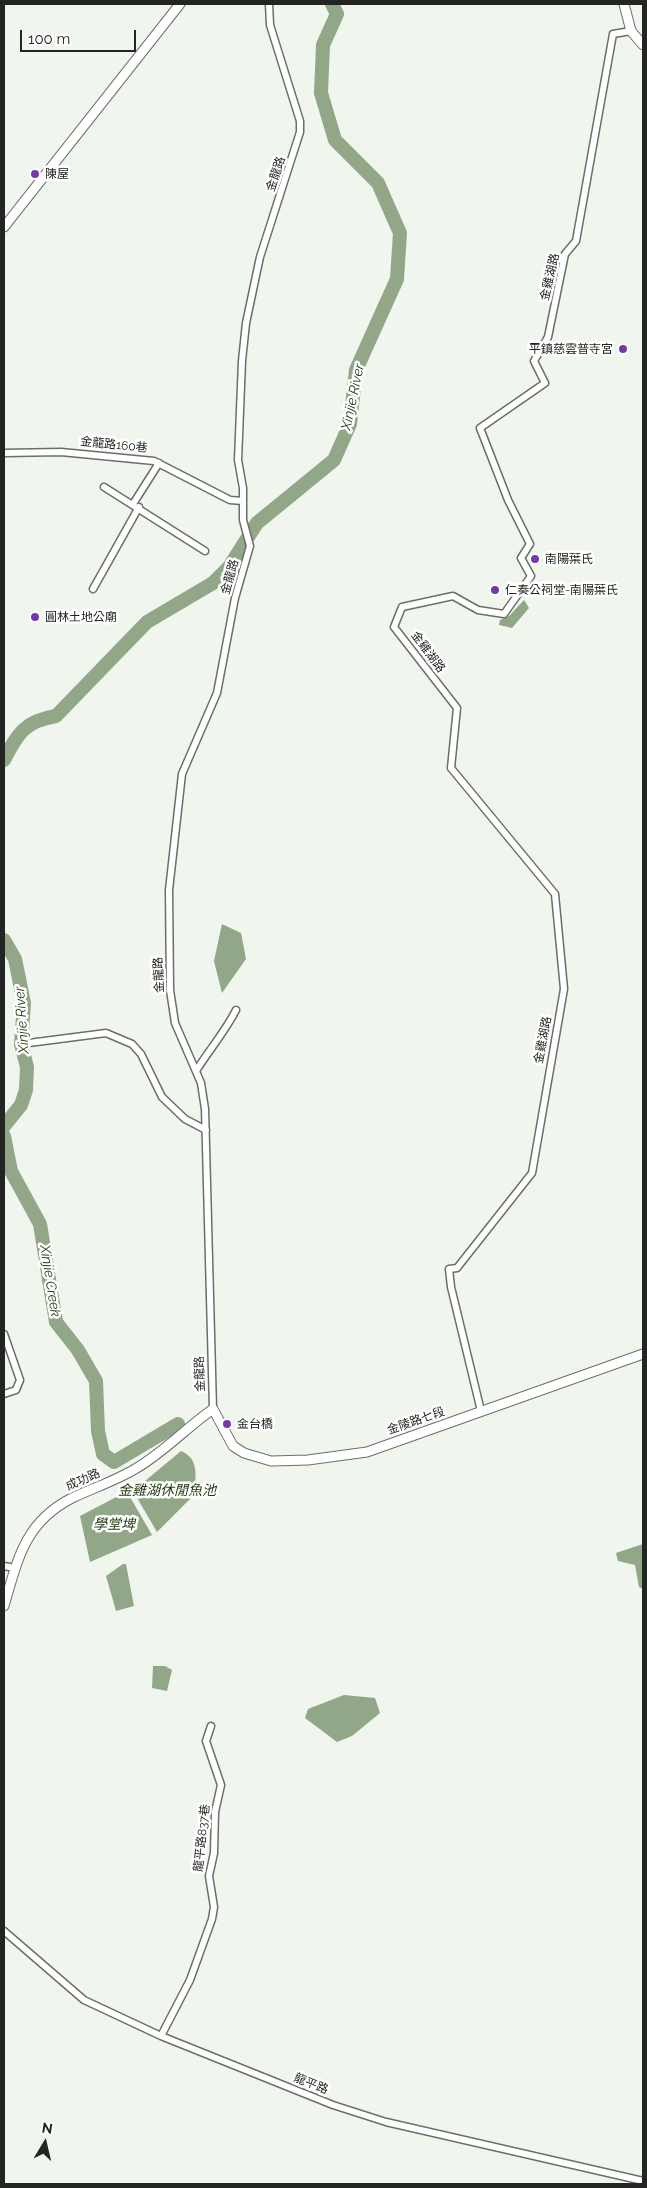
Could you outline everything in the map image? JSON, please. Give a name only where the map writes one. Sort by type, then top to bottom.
[{"type":"street","points":[[4,227],[180,4]]},
{"type":"street","name":"金龍路","points":[[213,1409],[206,1130],[201,1082],[175,1023],[170,982],[169,890],[182,774],[217,693],[235,598],[250,546],[245,530],[238,460],[242,361],[246,323],[260,257],[300,132],[300,121],[270,25],[269,4]]},
{"type":"street","points":[[624,4],[631,31],[643,45]]},
{"type":"street","name":"金雞湖路","points":[[481,1411],[451,1287],[449,1269],[457,1268],[532,1174],[564,989],[555,894],[451,768],[456,708],[394,627],[402,607],[453,596],[478,610],[504,614],[531,576],[521,558],[530,544],[508,500],[480,428],[545,383],[534,361],[548,337],[565,254],[576,242],[613,34],[631,31]]},
{"type":"street","name":"金龍路160巷","points":[[4,453],[61,452],[159,462],[230,500],[243,501]]},
{"type":"street","points":[[93,589],[159,462]]},
{"type":"street","points":[[104,487],[205,551]]},
{"type":"street","points":[[196,1070],[213,1044],[226,1030],[236,1010]]},
{"type":"street","points":[[20,1044],[106,1033],[132,1044],[141,1054],[162,1097],[184,1119],[206,1130]]},
{"type":"street","points":[[4,1334],[20,1380],[16,1390],[4,1394]]},
{"type":"street","name":"金陵路七段","points":[[213,1409],[233,1446],[257,1458],[271,1461],[308,1460],[367,1452],[643,1354]]},
{"type":"street","name":"成功路","points":[[4,1606],[15,1568],[28,1537],[45,1515],[73,1498],[116,1479],[145,1463],[180,1433],[213,1409]]},
{"type":"street","points":[[4,1566],[15,1568]]},
{"type":"street","name":"龍平路837巷","points":[[161,2036],[190,1980],[212,1919],[214,1907],[209,1876],[214,1853],[215,1812],[221,1785],[206,1742],[211,1726]]},
{"type":"street","name":"龍平路","points":[[4,1931],[84,2000],[161,2036],[367,2116],[643,2181]]},
{"type":"water","points":[[524,600],[529,608],[512,628],[499,625],[500,620],[509,616]]},
{"type":"water","points":[[222,924],[241,933],[246,959],[222,993],[214,961]]},
{"type":"water","name":"金雞湖休閒魚池","points":[[181,1451],[187,1454],[194,1463],[196,1475],[195,1494],[157,1532],[133,1491]]},
{"type":"water","name":"學堂埤","points":[[122,1494],[130,1497],[152,1535],[90,1562],[80,1516]]},
{"type":"water","points":[[643,1544],[643,1589],[639,1587],[635,1565],[618,1561],[616,1553]]},
{"type":"water","points":[[123,1564],[126,1564],[134,1606],[116,1611],[106,1576]]},
{"type":"water","points":[[153,1666],[165,1666],[172,1670],[167,1691],[152,1688]]},
{"type":"water","points":[[344,1695],[375,1698],[380,1713],[352,1736],[337,1742],[305,1718],[308,1709]]},
{"type":"waterway","name":"Xinjie River","points":[[4,760],[14,742],[24,730],[37,721],[56,716],[147,622],[213,583],[229,567],[257,523],[334,460],[350,424],[356,370],[397,279],[400,233],[378,183],[335,140],[321,93],[323,45],[337,14],[332,4]]},
{"type":"waterway","name":"Xinjie River","points":[[4,940],[15,959],[24,1003],[21,1044],[27,1067],[26,1090],[21,1105],[4,1126]]},
{"type":"waterway","name":"Xinjie Creek","points":[[4,1136],[11,1171],[40,1224],[56,1322],[78,1350],[96,1381],[98,1431],[103,1454],[114,1462],[178,1424]]},
{"type":"place","name":"陳屋","points":[[35,174]]},
{"type":"place","name":"平鎮慈雲普寺宮","points":[[623,349]]},
{"type":"place","name":"南陽葉氏","points":[[535,559]]},
{"type":"place","name":"仁奏公祠堂-南陽葉氏","points":[[495,590]]},
{"type":"place","name":"圓林土地公廟","points":[[35,617]]},
{"type":"place","name":"金台橋","points":[[227,1424]]}]
